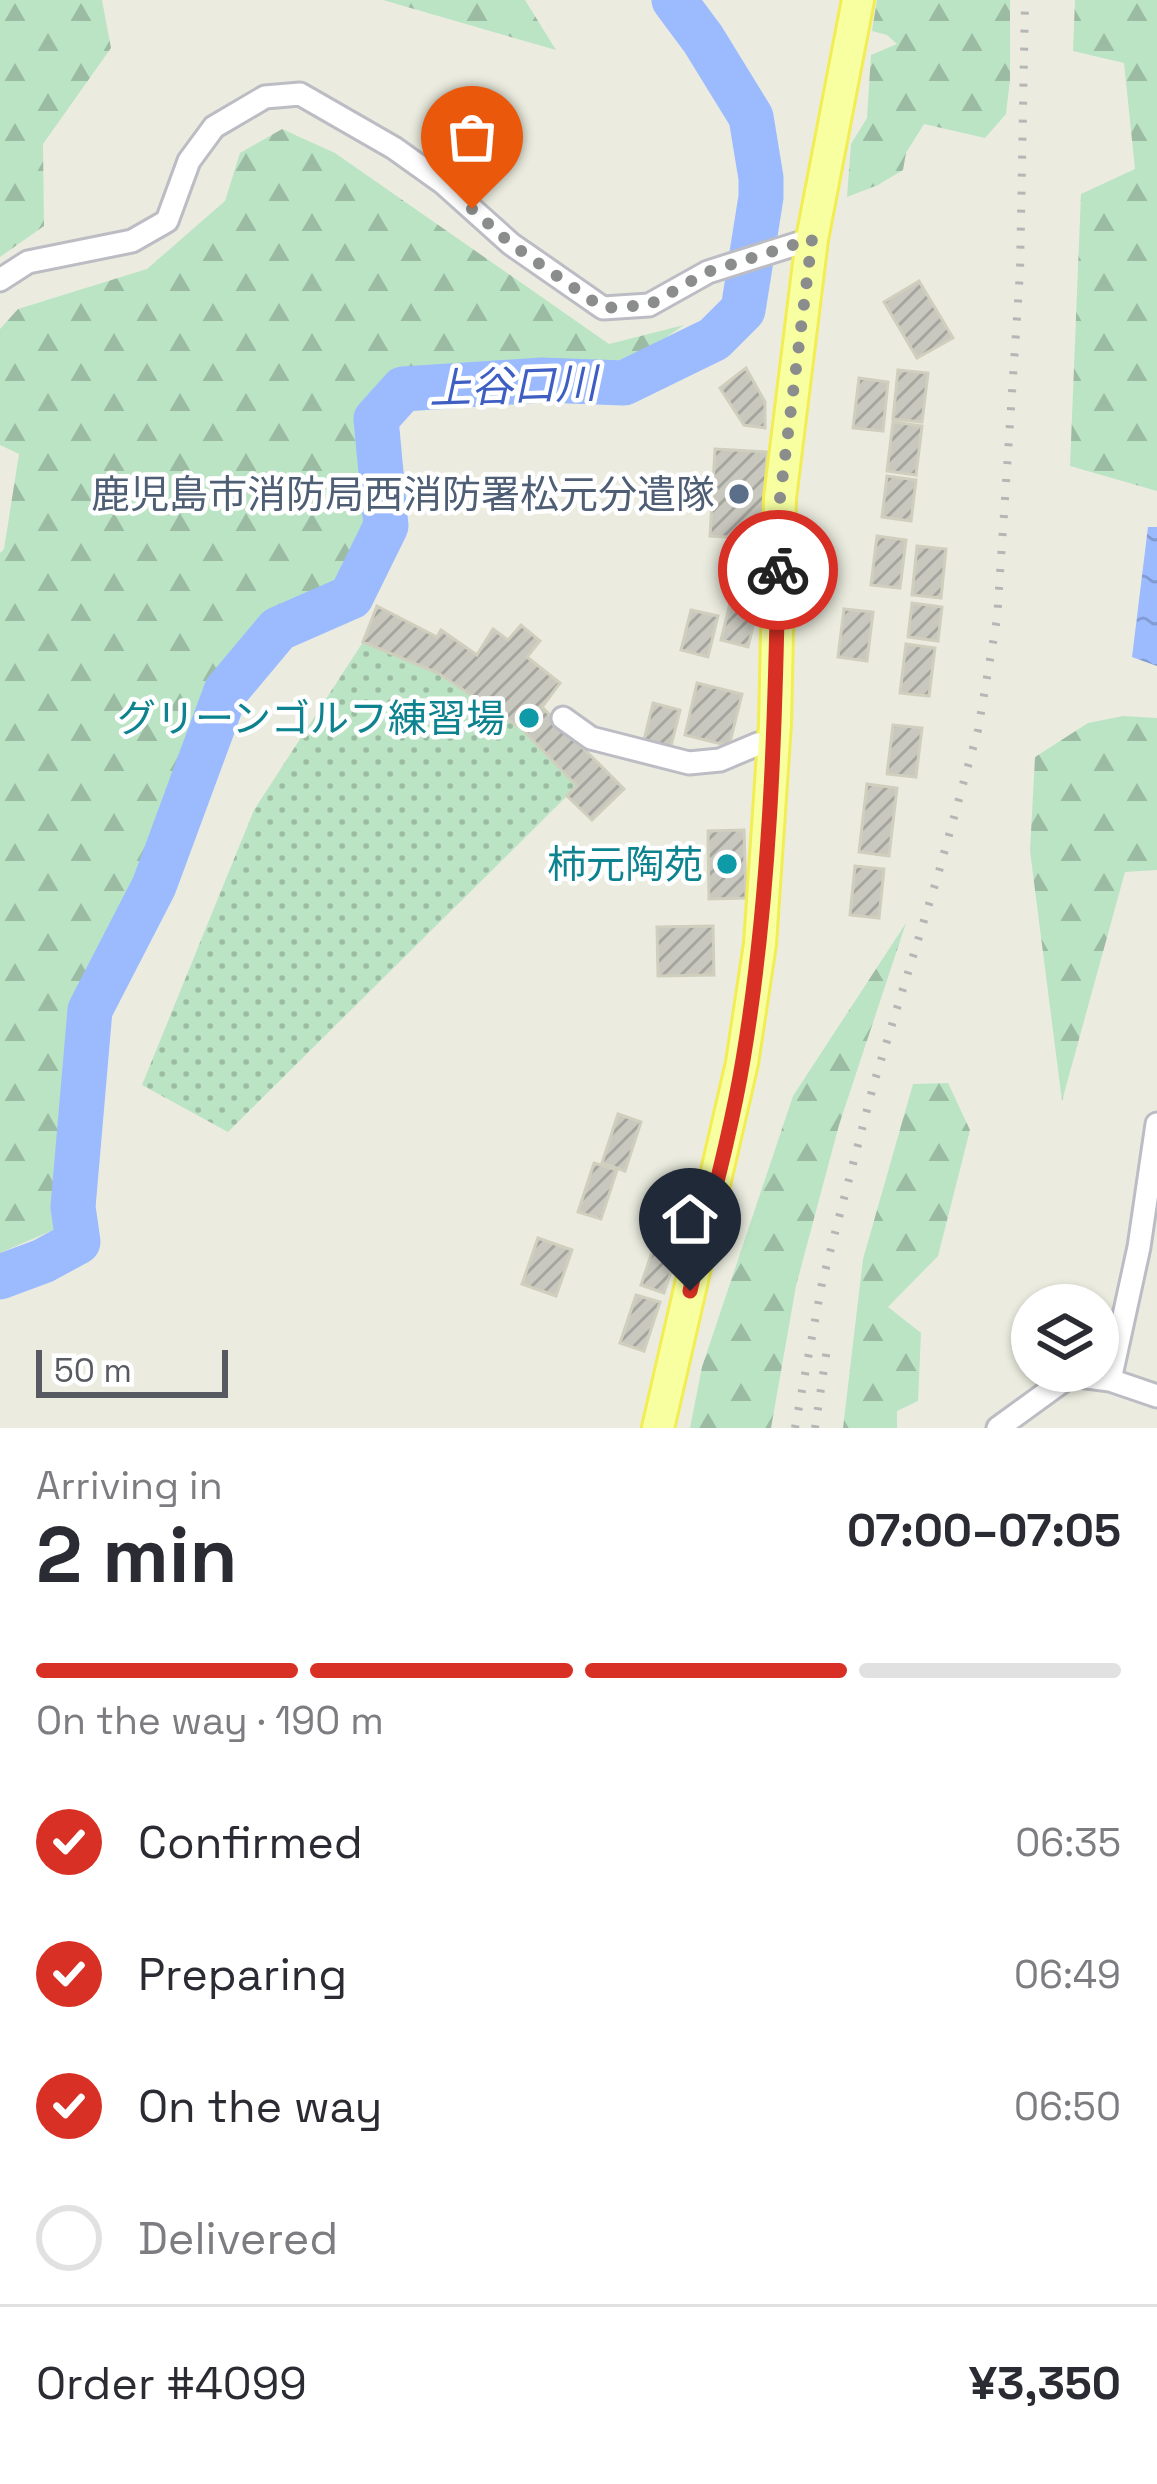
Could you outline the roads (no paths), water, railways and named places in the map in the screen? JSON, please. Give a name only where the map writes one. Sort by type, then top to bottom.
[{"type":"main road","points":[[658,1428],[742,1064],[760,944],[773,743],[780,498],[812,239],[857,0]]},
{"type":"street","points":[[0,280],[28,262],[132,241],[167,221],[189,161],[214,128],[265,97],[300,94],[394,148],[443,183],[511,244],[603,308],[649,305],[707,272],[812,239]]},
{"type":"street","points":[[563,718],[591,738],[689,764],[720,760],[758,744],[773,743]]},
{"type":"street","points":[[1119,1349],[1148,1251],[1157,1124]]},
{"type":"street","points":[[1119,1383],[1157,1396]]},
{"type":"street","points":[[998,1428],[1049,1392]]},
{"type":"water","points":[[1148,527],[1157,527],[1157,666],[1132,657]]},
{"type":"waterway","name":"上谷口川","points":[[0,1277],[78,1242],[73,1207],[90,1010],[154,886],[226,691],[278,629],[351,597],[386,526],[376,419],[403,389],[542,380],[624,383],[714,339],[743,310],[761,197],[751,117],[674,0]]},
{"type":"railway","points":[[795,1428],[822,1283],[874,1083],[978,730],[997,619],[1020,272],[1025,0]]},
{"type":"railway","points":[[815,1428],[827,1349]]},
{"type":"place","name":"鹿児島市消防局西消防署松元分遣隊","points":[[739,494]]},
{"type":"place","name":"グリーンゴルフ練習場","points":[[529,718]]},
{"type":"place","name":"柿元陶苑","points":[[727,864]]}]
